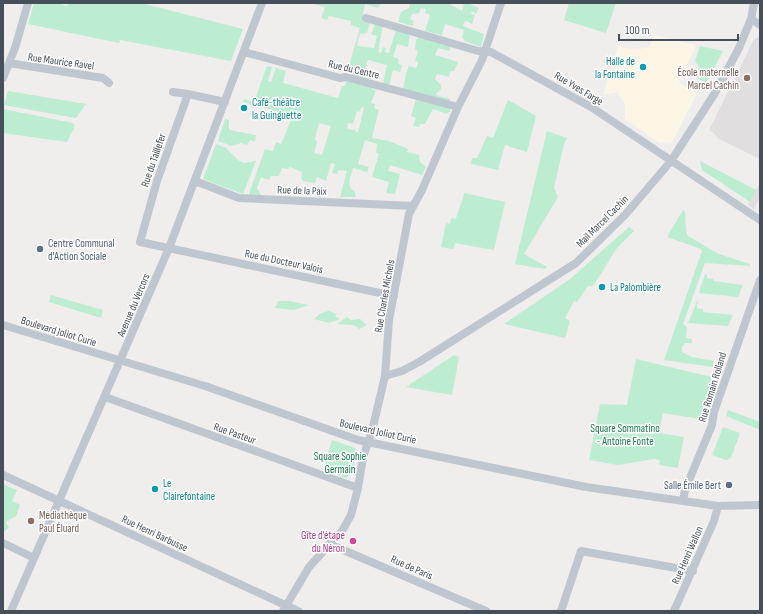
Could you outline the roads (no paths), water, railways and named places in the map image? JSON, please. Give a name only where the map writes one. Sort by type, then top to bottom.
[{"type":"street","points":[[3,78],[28,3]]},
{"type":"street","name":"Avenue du Vercors","points":[[11,611],[122,360],[169,248],[262,3]]},
{"type":"street","name":"Rue Charles Michels","points":[[284,608],[310,567],[347,523],[358,488],[362,458],[368,442],[385,376],[389,320],[409,214],[438,156],[458,107],[486,50],[501,3]]},
{"type":"street","name":"Mail Marcel Cachin","points":[[385,376],[402,371],[419,362],[576,263],[625,215],[671,161],[715,93],[739,48],[751,19],[754,3]]},
{"type":"street","name":"Rue Yves Farge","points":[[366,18],[478,51],[486,50],[564,91],[760,220]]},
{"type":"street","points":[[751,19],[760,25]]},
{"type":"street","name":"Rue du Centre","points":[[244,52],[340,78],[346,76],[458,107]]},
{"type":"street","name":"Rue Maurice Ravel","points":[[9,63],[15,66],[103,78],[109,83]]},
{"type":"street","points":[[173,92],[225,102]]},
{"type":"street","name":"Rue du Taillefer","points":[[169,248],[140,242],[140,238],[157,181],[188,94]]},
{"type":"street","name":"Rue de la Paix","points":[[195,181],[239,198],[413,206]]},
{"type":"street","name":"Rue du Docteur Valois","points":[[169,248],[394,296]]},
{"type":"street","name":"Rue Romain Rolland","points":[[683,501],[685,490],[712,425],[714,412],[760,280]]},
{"type":"street","name":"Boulevard Joliot Curie","points":[[3,325],[205,386],[285,413],[338,434],[368,442],[556,482],[718,506],[760,505]]},
{"type":"street","name":"Rue Pasteur","points":[[105,397],[358,488]]},
{"type":"street","name":"Rue Henri Barbusse","points":[[3,475],[284,608],[298,611]]},
{"type":"street","name":"Rue Henri Wallon","points":[[674,611],[714,521],[718,506]]},
{"type":"street","points":[[3,543],[34,558]]},
{"type":"street","name":"Rue de Paris","points":[[329,544],[486,611]]},
{"type":"street","points":[[561,611],[581,551],[693,571]]},
{"type":"place","name":"Halle de la Fontaine","points":[[643,67]]},
{"type":"place","name":"École maternelle Marcel Cachin","points":[[747,78]]},
{"type":"place","name":"Café-théâtre la Guinguette","points":[[244,108]]},
{"type":"place","name":"Centre Communal d'Action Sociale","points":[[40,249]]},
{"type":"place","name":"La Palombière","points":[[602,287]]},
{"type":"place","name":"Salle Émile Bert","points":[[729,485]]},
{"type":"place","name":"Le Clairefontaine","points":[[155,489]]},
{"type":"place","name":"Médiathèque Paul Éluard","points":[[31,521]]},
{"type":"place","name":"Gîte d’étape du Néron","points":[[353,541]]},
{"type":"park label","name":"Square Sommatino - Antoine Fonte","points":[[625,434]]},
{"type":"park label","name":"Square Sophie Germain","points":[[340,462]]}]
